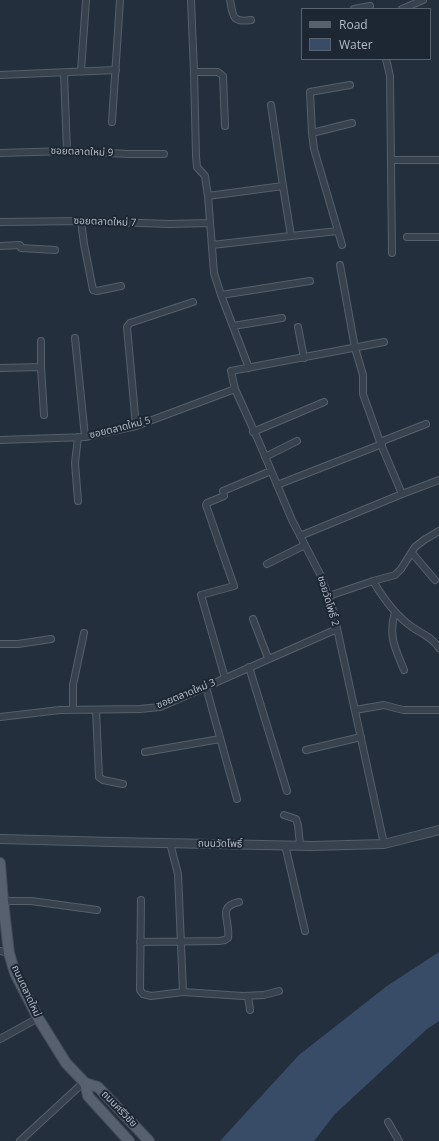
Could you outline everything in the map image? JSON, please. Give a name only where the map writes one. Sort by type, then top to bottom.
[{"type":"main road","name":"ถนนตลาดใหม่","points":[[0,862],[5,952],[38,1018],[66,1063],[84,1082]]},
{"type":"main road","name":"ถนนศรีวิชัย","points":[[84,1082],[88,1096],[129,1141]]},
{"type":"main road","name":"ถนนศรีวิชัย","points":[[84,1082],[98,1087],[150,1141]]},
{"type":"street","points":[[80,71],[86,0]]},
{"type":"street","points":[[112,122],[120,0]]},
{"type":"street","points":[[191,0],[197,167],[204,176],[208,196],[214,273],[249,368],[384,342]]},
{"type":"street","points":[[230,0],[234,17],[236,19],[239,21],[250,20]]},
{"type":"street","points":[[404,8],[423,0]]},
{"type":"street","points":[[358,8],[370,5]]},
{"type":"street","points":[[386,60],[390,76],[392,254]]},
{"type":"street","points":[[0,75],[116,70]]},
{"type":"street","points":[[194,72],[218,72],[223,76],[225,126]]},
{"type":"street","points":[[64,73],[67,150]]},
{"type":"street","points":[[342,245],[314,150],[310,92],[350,85]]},
{"type":"street","points":[[271,105],[291,236]]},
{"type":"street","points":[[312,134],[352,123]]},
{"type":"street","name":"ซอยตลาดใหม่ 9","points":[[0,153],[67,150],[129,154],[164,154]]},
{"type":"street","points":[[391,160],[439,160]]},
{"type":"street","points":[[208,196],[283,186]]},
{"type":"street","points":[[81,221],[93,290],[97,291],[120,286]]},
{"type":"street","name":"ซอยตลาดใหม่ 7","points":[[0,222],[81,221],[168,224],[210,223]]},
{"type":"street","points":[[212,245],[338,230]]},
{"type":"street","points":[[407,237],[439,236]]},
{"type":"street","points":[[0,246],[20,245],[20,248],[55,250]]},
{"type":"street","points":[[340,265],[355,348],[363,375],[363,394],[402,494]]},
{"type":"street","points":[[221,295],[310,281]]},
{"type":"street","points":[[136,426],[127,327],[130,323],[192,302]]},
{"type":"street","points":[[233,326],[282,318]]},
{"type":"street","points":[[298,327],[304,358]]},
{"type":"street","points":[[75,338],[82,437],[75,462],[78,500]]},
{"type":"street","points":[[41,341],[44,415]]},
{"type":"street","points":[[0,368],[41,367]]},
{"type":"street","name":"ซอยวัดโพธิ์ 2","points":[[249,368],[231,371],[235,389],[292,520],[321,576],[329,596],[384,844]]},
{"type":"street","name":"ซอยตลาดใหม่ 5","points":[[0,440],[82,437],[136,426],[235,389]]},
{"type":"street","points":[[253,432],[324,402]]},
{"type":"street","points":[[277,485],[426,424]]},
{"type":"street","points":[[265,456],[297,441]]},
{"type":"street","points":[[225,678],[201,595],[234,586],[206,505],[207,503],[224,496],[223,491],[271,471]]},
{"type":"street","points":[[300,536],[439,480]]},
{"type":"street","points":[[329,596],[395,575],[401,569],[418,544],[439,531]]},
{"type":"street","points":[[267,564],[305,545]]},
{"type":"street","points":[[412,553],[435,580]]},
{"type":"street","points":[[373,581],[380,593],[395,612],[435,642],[439,648]]},
{"type":"street","points":[[395,612],[392,634],[395,648],[404,670]]},
{"type":"street","points":[[254,619],[268,658]]},
{"type":"street","name":"ซอยตลาดใหม่ 3","points":[[0,717],[60,710],[140,709],[160,707],[268,658],[337,629]]},
{"type":"street","points":[[73,710],[73,685],[84,633]]},
{"type":"street","points":[[0,644],[18,644],[50,639]]},
{"type":"street","points":[[249,667],[286,791]]},
{"type":"street","points":[[206,687],[237,799]]},
{"type":"street","points":[[355,710],[384,705],[403,710],[439,710]]},
{"type":"street","points":[[96,710],[99,777],[103,780],[124,784]]},
{"type":"street","points":[[306,750],[361,737]]},
{"type":"street","points":[[145,752],[220,739]]},
{"type":"street","points":[[284,815],[296,819],[300,845]]},
{"type":"street","name":"ถนนวัดโพธิ์","points":[[0,839],[285,845],[384,844],[439,830]]},
{"type":"street","points":[[170,843],[178,874],[183,992]]},
{"type":"street","points":[[285,845],[305,931]]},
{"type":"street","points":[[141,900],[140,990],[144,994],[151,996],[183,992],[248,996],[264,995],[279,991]]},
{"type":"street","points":[[3,901],[38,902],[97,910]]},
{"type":"street","points":[[140,942],[225,940],[228,938],[229,932],[225,910],[232,903],[239,902]]},
{"type":"street","points":[[248,996],[250,1010]]},
{"type":"street","points":[[0,1039],[38,1018]]},
{"type":"street","points":[[20,1141],[84,1082]]},
{"type":"street","points":[[388,1122],[399,1141]]},
{"type":"water","points":[[439,952],[439,1021],[427,1029],[335,1114],[314,1141],[220,1141],[299,1055],[387,986]]}]
